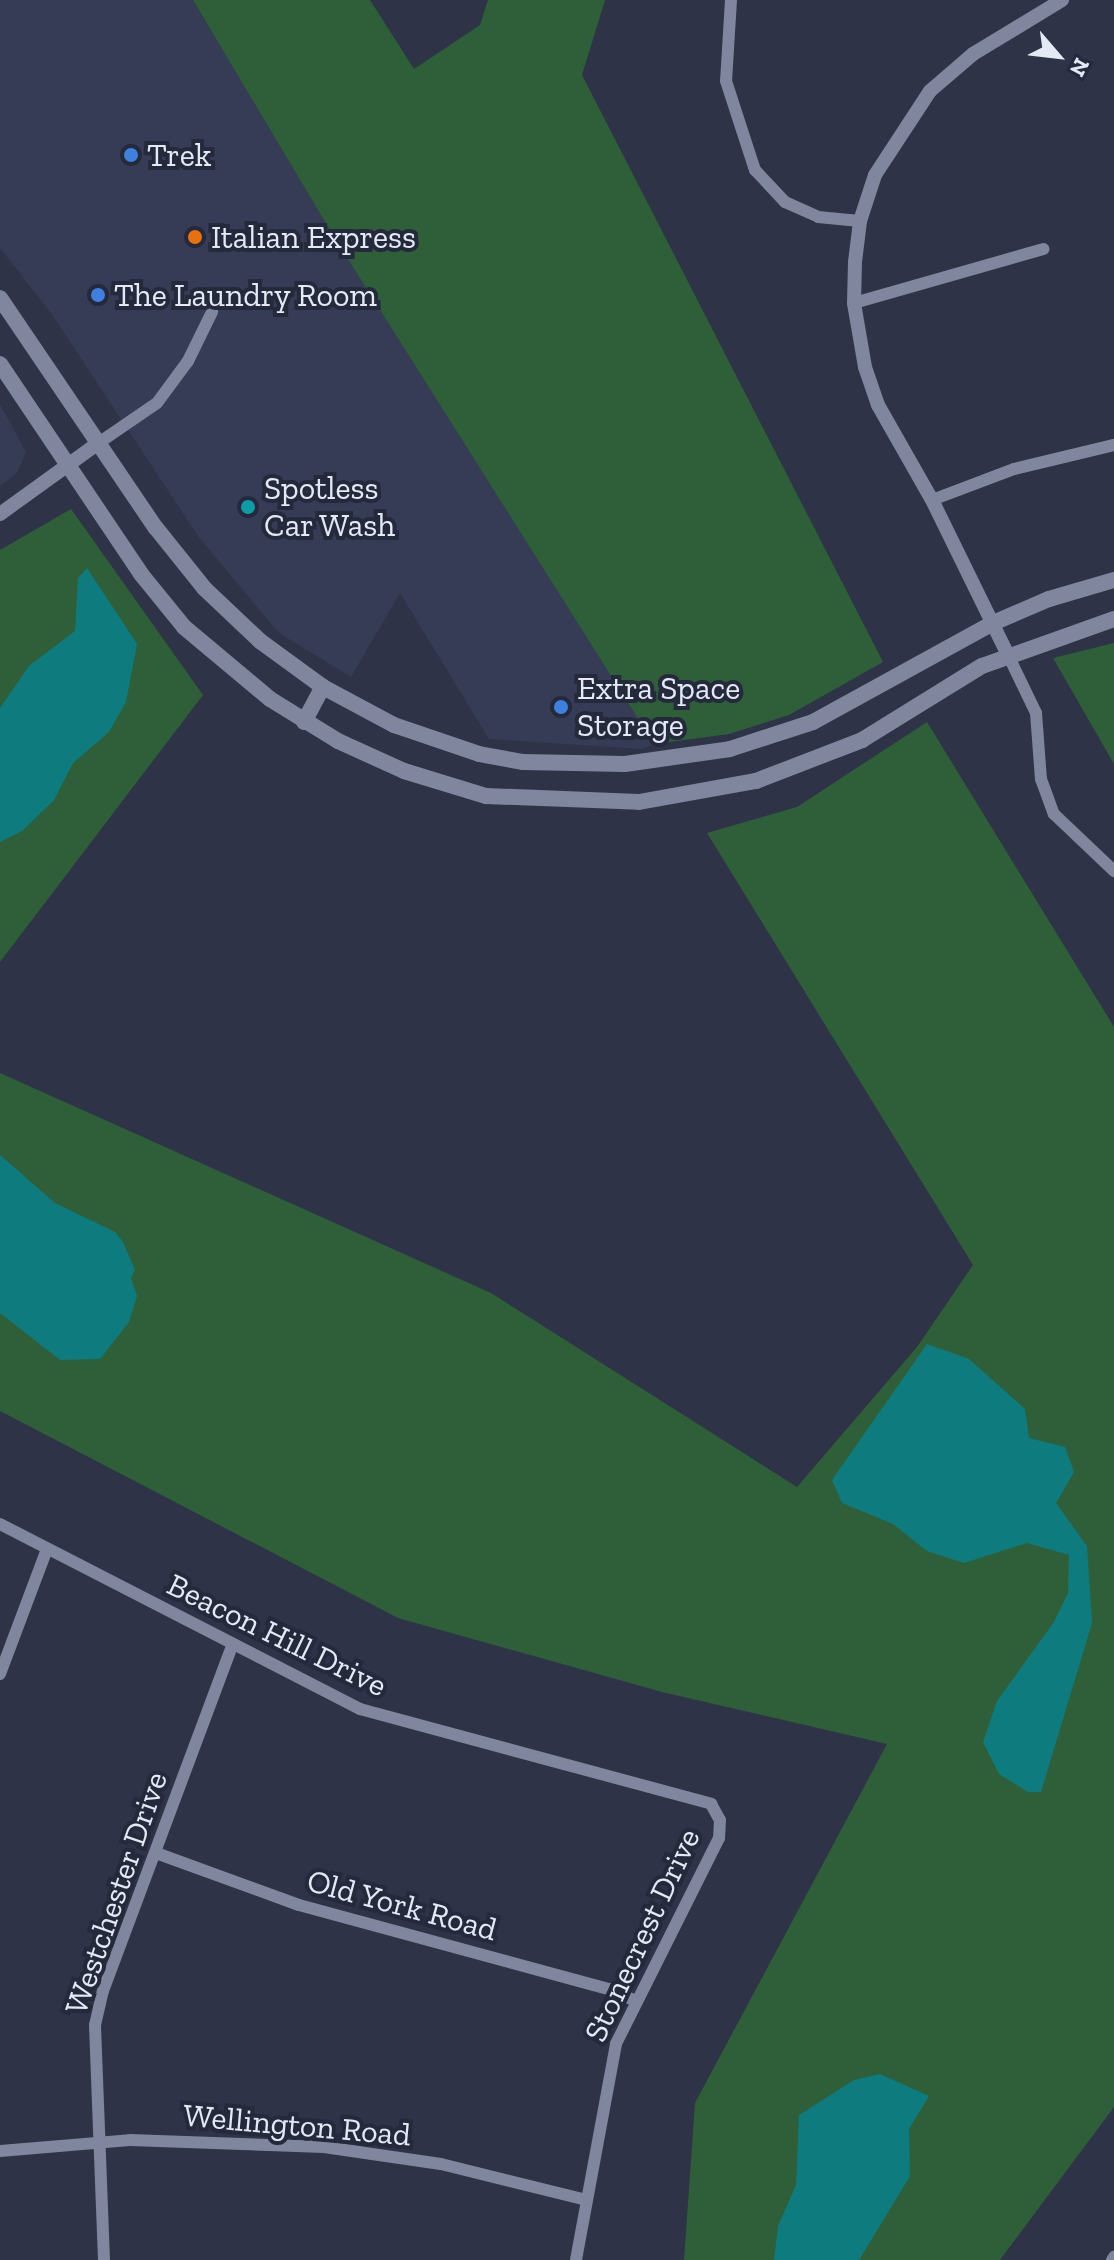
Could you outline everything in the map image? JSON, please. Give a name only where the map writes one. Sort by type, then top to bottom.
[{"type":"main road","points":[[0,298],[156,528],[204,588],[260,641],[323,687],[394,725],[479,754],[523,762],[625,764],[730,749],[786,732],[862,698],[993,623],[1049,599],[1114,580]]},
{"type":"main road","points":[[0,364],[141,574],[184,627],[304,722],[404,771],[486,796],[639,802],[756,781],[808,764],[862,740],[1008,655],[1114,619]]},
{"type":"main road","points":[[304,722],[323,687]]},
{"type":"street","points":[[731,0],[726,81],[755,170],[785,202],[818,217],[860,221]]},
{"type":"street","points":[[1062,0],[973,54],[930,91],[875,175],[860,221],[854,303],[865,367],[878,405],[932,500],[1036,713],[1041,779],[1054,814],[1114,871]]},
{"type":"street","points":[[854,303],[1043,249]]},
{"type":"street","points":[[0,514],[157,403],[188,361],[212,312]]},
{"type":"street","points":[[932,500],[1014,469],[1114,445]]},
{"type":"street","name":"Beacon Hill Drive","points":[[0,1524],[232,1646],[360,1709],[711,1804],[720,1820]]},
{"type":"street","points":[[0,1674],[47,1549]]},
{"type":"street","name":"Westchester Drive","points":[[104,2260],[96,2142],[95,2025],[232,1646]]},
{"type":"street","name":"Stonecrest Drive","points":[[576,2260],[616,2044],[719,1838],[720,1820]]},
{"type":"street","name":"Old York Road","points":[[156,1853],[299,1905],[609,1989],[636,2001]]},
{"type":"street","name":"Wellington Road","points":[[0,2151],[96,2142],[202,2140],[324,2147],[441,2164],[586,2200]]},
{"type":"shaded area","points":[[0,0],[193,0],[334,237],[654,744],[642,749],[489,739],[400,593],[351,677],[279,633],[198,536],[51,313],[0,248]]},
{"type":"shaded area","points":[[193,0],[370,0],[414,69],[480,25],[488,0],[605,0],[582,75],[883,662],[789,715],[729,734],[654,744],[334,237]]},
{"type":"shaded area","points":[[0,404],[26,452],[17,473],[0,486]]},
{"type":"shaded area","points":[[71,509],[203,695],[0,962],[0,550]]},
{"type":"shaded area","points":[[87,568],[137,644],[126,702],[109,732],[73,763],[54,800],[22,831],[0,842],[0,708],[29,666],[75,631],[78,578]]},
{"type":"shaded area","points":[[1114,643],[1114,764],[1053,658]]},
{"type":"shaded area","points":[[927,722],[1114,1027],[1114,2107],[1000,2260],[684,2260],[695,2103],[887,1744],[662,1692],[398,1618],[0,1411],[0,1073],[491,1293],[797,1487],[917,1347],[973,1265],[707,833],[797,807]]},
{"type":"shaded area","points":[[0,1155],[55,1203],[115,1232],[123,1242],[135,1270],[131,1278],[137,1296],[129,1322],[100,1359],[60,1360],[0,1313]]},
{"type":"shaded area","points":[[927,1344],[969,1359],[1025,1409],[1029,1438],[1065,1447],[1074,1472],[1056,1503],[1087,1546],[1092,1623],[1041,1792],[1028,1792],[999,1774],[983,1742],[997,1701],[1054,1622],[1068,1593],[1069,1555],[1027,1543],[964,1563],[927,1551],[893,1524],[842,1503],[832,1480]]},
{"type":"shaded area","points":[[880,2074],[929,2096],[909,2129],[910,2176],[859,2260],[774,2260],[778,2226],[796,2185],[799,2115],[854,2080]]},
{"type":"place","name":"Trek","points":[[131,155]]},
{"type":"place","name":"Italian Express","points":[[195,237]]},
{"type":"place","name":"The Laundry Room","points":[[98,295]]},
{"type":"place","name":"Spotless Car Wash","points":[[248,507]]},
{"type":"place","name":"Extra Space Storage","points":[[561,707]]}]
